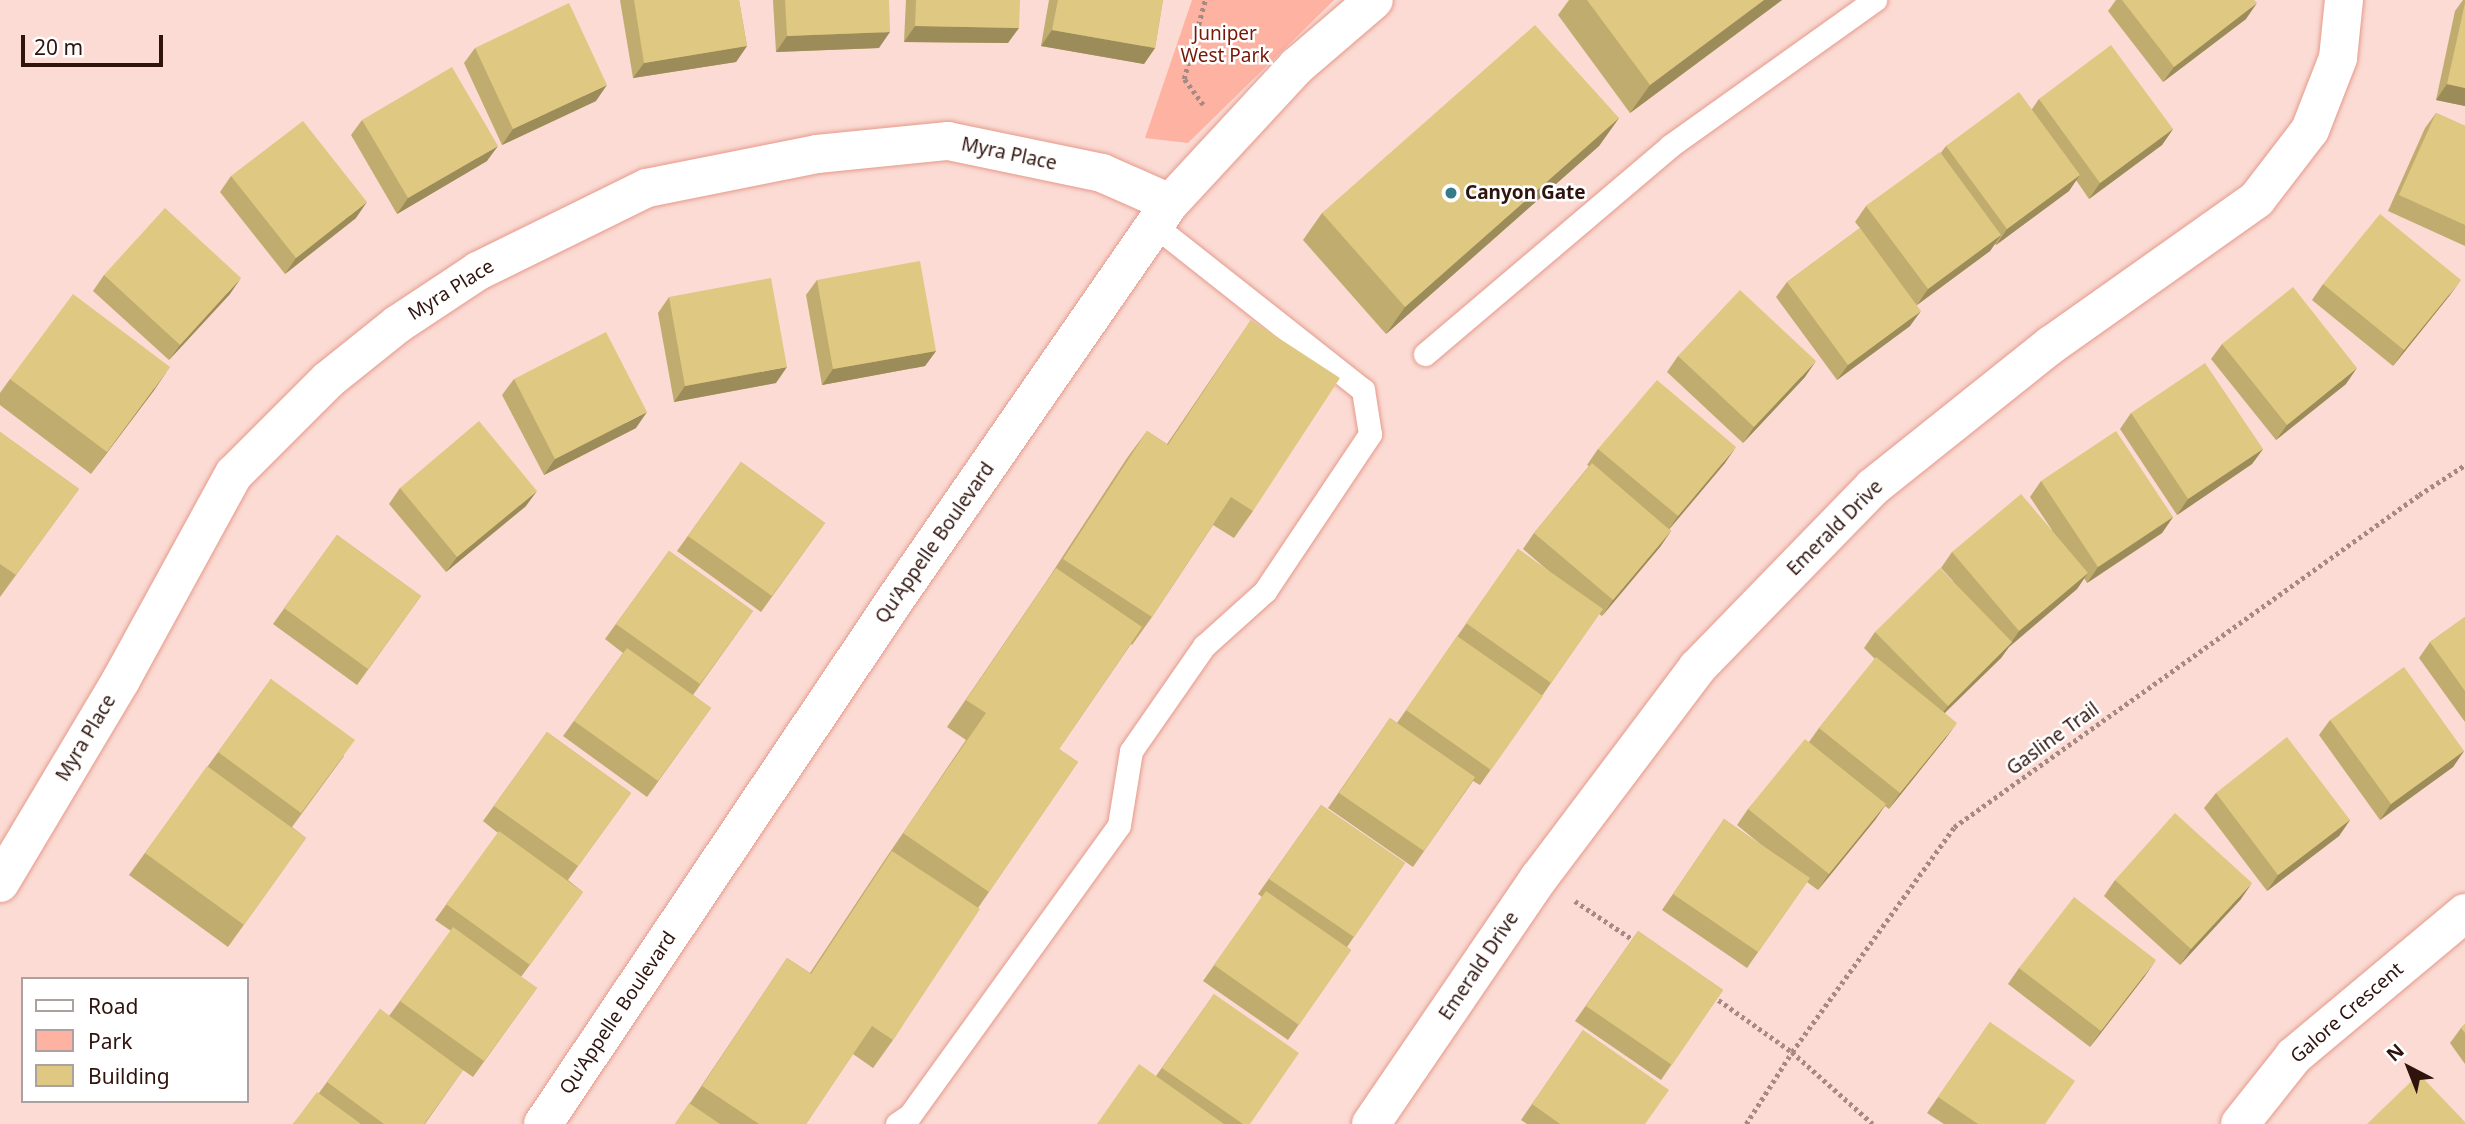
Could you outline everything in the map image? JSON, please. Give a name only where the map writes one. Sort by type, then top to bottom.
[{"type":"street","name":"Qu'Appelle Boulevard","points":[[542,1124],[899,594],[1162,214],[1297,66],[1374,0]]},
{"type":"street","name":"Emerald Drive","points":[[1371,1124],[1539,878],[1698,668],[1873,487],[2051,345],[2257,198],[2309,130],[2338,58],[2344,0]]},
{"type":"street","name":"Myra Place","points":[[0,883],[121,680],[234,474],[328,380],[398,324],[478,271],[647,188],[817,154],[948,141],[1101,173],[1162,214]]},
{"type":"street","name":"Galore Crescent","points":[[2240,1124],[2294,1056],[2465,913]]},
{"type":"lane","points":[[1425,354],[1670,146],[1875,0]]},
{"type":"lane","points":[[897,1124],[910,1115],[1119,825],[1131,751],[1204,646],[1265,591],[1370,434],[1363,390],[1162,214]]},
{"type":"path","points":[[1205,0],[1184,79],[1227,141]]},
{"type":"path","name":"Gasline Trail","points":[[1746,1124],[1792,1052],[1954,827],[2419,495],[2465,466]]},
{"type":"path","points":[[1539,878],[1644,948]]},
{"type":"path","points":[[1701,988],[1792,1052],[1873,1124]]},
{"type":"green space","name":"Juniper West Park","points":[[1192,0],[1334,0],[1188,143],[1145,138]]},
{"type":"building","points":[[634,0],[739,0],[747,46],[644,63]]},
{"type":"building","points":[[785,0],[889,0],[890,32],[787,36]]},
{"type":"building","points":[[916,0],[1020,0],[1019,28],[915,26]]},
{"type":"building","points":[[1058,0],[1163,0],[1155,48],[1052,30]]},
{"type":"building","points":[[1587,0],[1764,0],[1650,85]]},
{"type":"building","points":[[2122,0],[2254,0],[2257,3],[2174,67]]},
{"type":"building","points":[[569,3],[607,85],[513,129],[475,48]]},
{"type":"building","points":[[2465,3],[2465,88],[2447,84]]},
{"type":"building","name":"Canyon Gate","points":[[1535,25],[1619,118],[1405,307],[1322,213]]},
{"type":"building","points":[[2111,45],[2173,129],[2100,183],[2039,99]]},
{"type":"building","points":[[452,67],[498,146],[408,198],[362,120]]},
{"type":"building","points":[[2019,92],[2080,175],[2007,229],[1946,146]]},
{"type":"building","points":[[2436,113],[2465,126],[2465,225],[2399,195]]},
{"type":"building","points":[[303,121],[367,202],[296,258],[231,176]]},
{"type":"building","points":[[1940,152],[2001,235],[1928,289],[1866,206]]},
{"type":"building","points":[[165,208],[241,278],[180,345],[104,275]]},
{"type":"building","points":[[2380,214],[2461,280],[2404,350],[2323,284]]},
{"type":"building","points":[[1860,228],[1921,311],[1848,365],[1787,282]]},
{"type":"building","points":[[920,261],[936,351],[833,369],[817,280]]},
{"type":"building","points":[[771,278],[787,367],[685,386],[669,297]]},
{"type":"building","points":[[2293,287],[2357,368],[2287,425],[2222,344]]},
{"type":"building","points":[[1740,290],[1816,361],[1754,427],[1678,356]]},
{"type":"building","points":[[73,294],[170,367],[107,452],[10,379]]},
{"type":"building","points":[[1251,320],[1340,378],[1253,511],[1231,497],[1152,617],[1063,559],[1147,431],[1168,445]]},
{"type":"building","points":[[606,332],[647,412],[555,459],[514,379]]},
{"type":"building","points":[[2205,363],[2263,449],[2188,499],[2131,413]]},
{"type":"building","points":[[1657,380],[1736,447],[1678,516],[1598,449]]},
{"type":"building","points":[[479,421],[537,491],[457,557],[400,488]]},
{"type":"building","points":[[2116,431],[2173,517],[2098,567],[2041,481]]},
{"type":"building","points":[[0,432],[79,489],[16,575],[0,564]]},
{"type":"building","points":[[741,462],[825,523],[772,596],[688,536]]},
{"type":"building","points":[[1592,463],[1671,531],[1613,600],[1534,533]]},
{"type":"building","points":[[2021,494],[2088,573],[2019,631],[1952,552]]},
{"type":"building","points":[[337,535],[421,596],[368,669],[284,608]]},
{"type":"building","points":[[1518,549],[1603,609],[1551,683],[1466,623]]},
{"type":"building","points":[[669,551],[753,611],[700,684],[616,624]]},
{"type":"building","points":[[1056,568],[1142,627],[1059,749],[1078,762],[989,892],[903,833],[986,713],[966,700]]},
{"type":"building","points":[[1940,568],[2012,642],[1948,706],[1875,632]]},
{"type":"building","points":[[2465,617],[2465,691],[2430,642]]},
{"type":"building","points":[[1457,636],[1543,696],[1491,770],[1406,710]]},
{"type":"building","points":[[627,648],[711,708],[658,781],[574,721]]},
{"type":"building","points":[[1876,657],[1957,723],[1900,793],[1819,728]]},
{"type":"building","points":[[2404,667],[2464,751],[2391,804],[2330,720]]},
{"type":"building","points":[[271,679],[355,740],[301,813],[218,752]]},
{"type":"building","points":[[1390,718],[1475,777],[1424,851],[1339,793]]},
{"type":"building","points":[[547,732],[631,793],[578,866],[494,806]]},
{"type":"building","points":[[2287,737],[2350,820],[2278,875],[2216,793]]},
{"type":"building","points":[[1805,739],[1886,804],[1829,874],[1748,809]]},
{"type":"building","points":[[207,766],[306,838],[244,925],[145,853]]},
{"type":"building","points":[[1321,805],[1405,863],[1354,937],[1269,879]]},
{"type":"building","points":[[2175,813],[2252,883],[2191,949],[2115,880]]},
{"type":"building","points":[[1724,819],[1810,878],[1758,952],[1673,894]]},
{"type":"building","points":[[499,831],[583,892],[530,965],[446,904]]},
{"type":"building","points":[[892,851],[980,909],[893,1040],[872,1026],[806,1124],[759,1124],[702,1086],[787,958],[811,974]]},
{"type":"building","points":[[1266,891],[1351,950],[1299,1025],[1214,965]]},
{"type":"building","points":[[2074,897],[2156,960],[2101,1031],[2019,968]]},
{"type":"building","points":[[453,927],[537,988],[484,1061],[400,1001]]},
{"type":"building","points":[[1638,931],[1723,990],[1672,1065],[1586,1006]]},
{"type":"building","points":[[1214,994],[1299,1053],[1250,1124],[1243,1124],[1162,1068]]},
{"type":"building","points":[[380,1009],[463,1070],[424,1124],[384,1124],[327,1082]]},
{"type":"building","points":[[1990,1022],[2075,1081],[2045,1124],[1978,1124],[1938,1097]]},
{"type":"building","points":[[1583,1030],[1669,1090],[1645,1124],[1560,1124],[1532,1104]]},
{"type":"building","points":[[1139,1064],[1224,1124],[1097,1124]]},
{"type":"building","points":[[2419,1074],[2465,1124],[2367,1124]]},
{"type":"building","points":[[317,1092],[361,1124],[293,1124]]},
{"type":"building","points":[[689,1103],[720,1124],[675,1124]]},
{"type":"place","name":"Canyon Gate","points":[[1451,193]]}]
